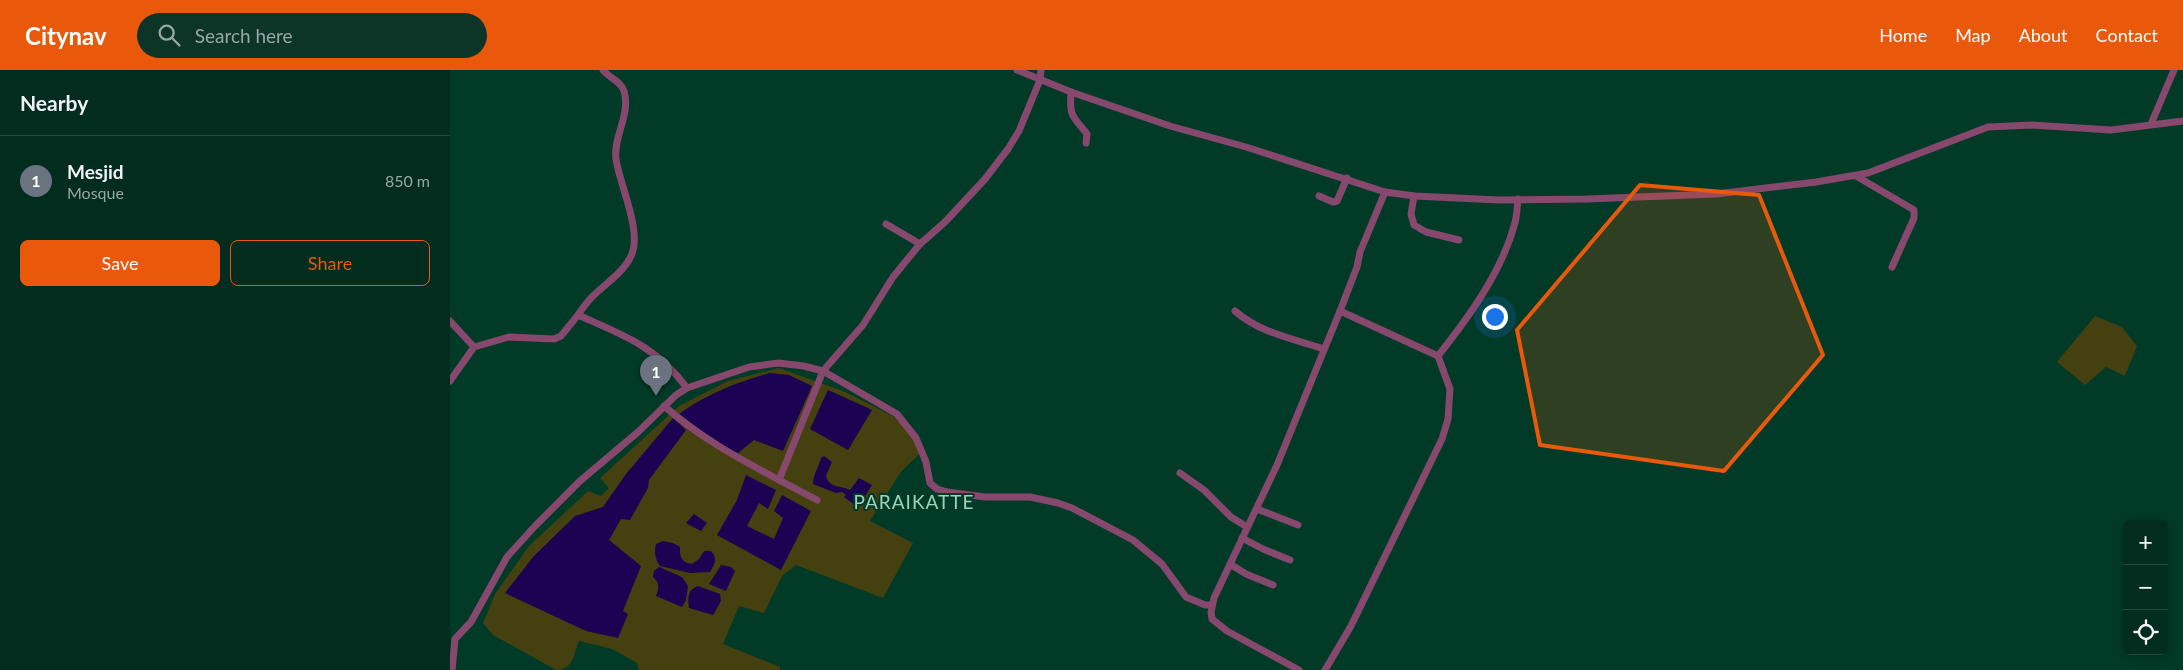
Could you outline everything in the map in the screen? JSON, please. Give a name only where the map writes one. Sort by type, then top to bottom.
[{"type":"street","points":[[450,381],[474,347],[509,337],[554,339],[561,336],[590,298],[630,258],[634,247],[629,201],[616,158],[616,148],[626,106],[625,94],[620,84],[603,70]]},
{"type":"street","points":[[1017,70],[1071,92],[1170,126],[1347,178],[1385,192],[1414,196],[1518,199],[1716,194],[1856,176],[1927,152],[1988,127],[2032,125],[2111,130],[2151,124],[2183,122]]},
{"type":"street","points":[[779,480],[799,426],[823,372],[863,325],[893,277],[920,244],[985,179],[1008,149],[1019,130],[1040,80],[1041,70]]},
{"type":"street","points":[[2151,124],[2174,70]]},
{"type":"street","points":[[1071,92],[1070,104],[1073,116],[1087,134],[1086,143]]},
{"type":"street","points":[[1856,176],[1914,210],[1914,218],[1892,267]]},
{"type":"street","points":[[1319,196],[1333,202],[1338,201],[1347,178]]},
{"type":"street","points":[[1299,670],[1216,624],[1212,619],[1212,605],[1257,509],[1324,350],[1357,267],[1360,252],[1385,192]]},
{"type":"street","points":[[1414,196],[1411,214],[1414,225],[1426,232],[1459,240]]},
{"type":"street","points":[[1438,356],[1452,338],[1493,274],[1515,224],[1518,199]]},
{"type":"street","points":[[886,224],[920,244]]},
{"type":"street","points":[[1325,670],[1355,618],[1442,439],[1448,419],[1450,389],[1438,356],[1340,311]]},
{"type":"street","points":[[1235,312],[1244,320],[1272,333],[1324,350]]},
{"type":"street","points":[[578,315],[648,348],[670,367],[687,388]]},
{"type":"street","points":[[450,321],[474,347]]},
{"type":"street","points":[[452,670],[452,637],[471,622],[499,571],[517,545],[580,481],[638,432],[664,406],[687,388],[749,367],[765,364],[792,364],[823,372],[896,414],[916,438],[926,462],[930,483],[937,489],[985,497],[1030,497],[1072,508],[1133,540],[1162,564],[1186,597],[1205,605],[1212,605]]},
{"type":"street","points":[[664,406],[692,430],[711,443],[817,500]]},
{"type":"street","points":[[1180,473],[1204,490],[1231,517],[1247,527]]},
{"type":"street","points":[[1257,509],[1298,525]]},
{"type":"street","points":[[1242,538],[1290,560]]},
{"type":"street","points":[[1230,564],[1246,574],[1274,585]]},
{"type":"highlighted area","points":[[1640,185],[1759,195],[1823,355],[1724,471],[1540,445],[1517,330]]},
{"type":"shaded area","points":[[2095,316],[2122,327],[2137,346],[2125,376],[2106,367],[2085,385],[2057,362]]},
{"type":"shaded area","points":[[779,368],[843,391],[905,422],[924,449],[900,473],[870,521],[913,543],[883,598],[796,565],[782,576],[764,613],[739,606],[723,644],[780,667],[780,670],[639,670],[637,663],[612,649],[579,641],[569,664],[562,669],[556,670],[493,635],[483,623],[495,594],[529,546],[588,491],[601,496],[609,488],[600,478],[679,406],[728,381]]},
{"type":"shaded area","points":[[770,373],[789,375],[812,386],[783,451],[754,440],[738,453],[726,450],[679,414],[723,389]]},
{"type":"shaded area","points":[[828,390],[872,410],[848,450],[810,429]]},
{"type":"shaded area","points":[[673,418],[686,430],[649,480],[648,488],[630,520],[621,519],[609,540],[641,566],[623,611],[628,614],[618,638],[586,631],[505,593],[533,557],[575,516],[603,507],[626,474]]},
{"type":"shaded area","points":[[824,456],[832,462],[826,476],[833,485],[850,490],[859,478],[872,485],[858,507],[844,497],[846,495],[842,492],[836,493],[813,484],[821,458]]},
{"type":"shaded area","points":[[746,475],[776,490],[768,509],[759,503],[747,526],[774,539],[783,518],[774,511],[782,495],[811,511],[781,570],[717,535],[737,500]]},
{"type":"shaded area","points":[[694,514],[707,523],[701,531],[686,523]]},
{"type":"shaded area","points":[[663,541],[680,547],[682,559],[692,564],[699,559],[704,551],[711,551],[715,561],[710,572],[690,573],[660,566],[656,558],[655,547],[656,544]]},
{"type":"shaded area","points":[[721,565],[731,567],[735,571],[726,591],[709,584]]},
{"type":"shaded area","points":[[659,567],[682,577],[688,586],[686,600],[682,607],[656,596],[658,586],[657,581],[653,577],[654,571]]},
{"type":"shaded area","points":[[698,586],[720,594],[721,601],[713,615],[689,608],[690,592]]},
{"type":"place","name":"Mesjid","points":[[656,396]]},
{"type":"district","name":"PARAIKATTE","points":[[914,502]]}]
